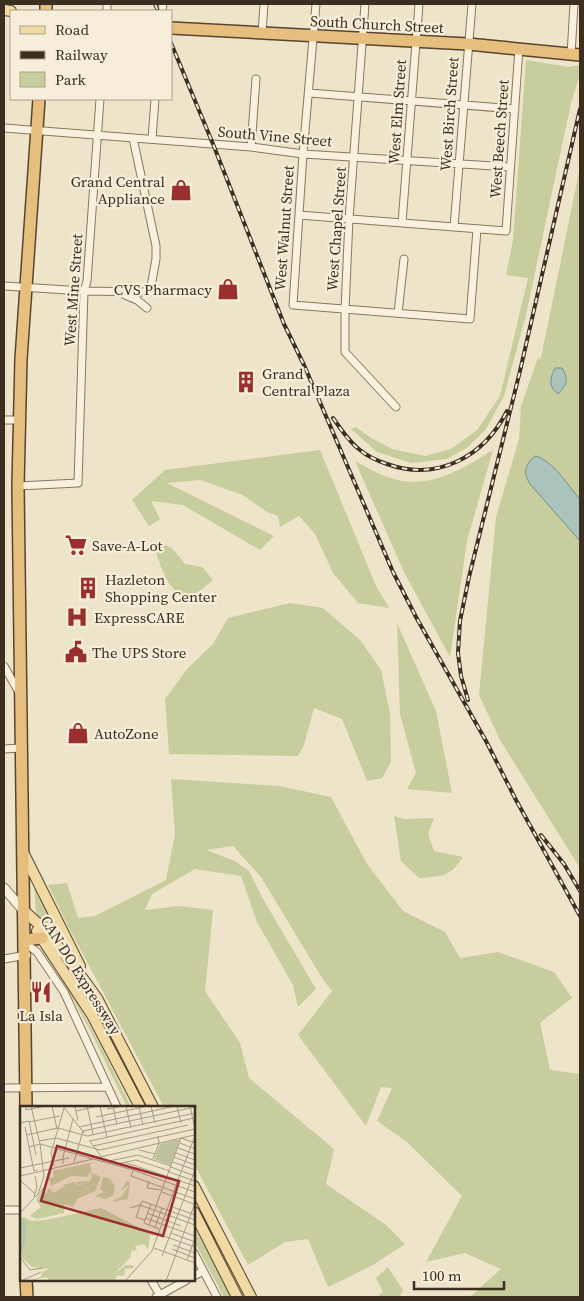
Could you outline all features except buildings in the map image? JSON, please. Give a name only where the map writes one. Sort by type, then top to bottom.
[{"type":"highway","name":"South Church Street","points":[[172,28],[416,40],[519,48],[576,55]]},
{"type":"highway","points":[[26,1106],[18,486],[21,359],[39,100]]},
{"type":"highway","points":[[24,941],[42,938]]},
{"type":"highway","points":[[26,1281],[26,1297]]},
{"type":"main road","points":[[23,852],[97,998]]},
{"type":"main road","name":"CAN DO Expressway","points":[[23,910],[92,1016],[139,1106]]},
{"type":"main road","name":"CAN DO Expressway","points":[[23,910],[42,927],[97,998],[152,1106]]},
{"type":"main road","points":[[195,1188],[251,1297]]},
{"type":"main road","points":[[195,1214],[237,1297]]},
{"type":"street","points":[[262,33],[264,4]]},
{"type":"street","name":"West Walnut Street","points":[[316,4],[303,154],[293,305],[344,309]]},
{"type":"street","name":"West Chapel Street","points":[[365,4],[349,219],[344,309],[345,352],[396,407]]},
{"type":"street","name":"West Elm Street","points":[[402,223],[419,4]]},
{"type":"street","name":"West Birch Street","points":[[454,227],[472,4]]},
{"type":"street","points":[[574,4],[576,55]]},
{"type":"street","name":"West Beech Street","points":[[477,229],[506,231],[519,48]]},
{"type":"street","points":[[251,147],[256,79]]},
{"type":"street","points":[[308,93],[515,109]]},
{"type":"street","name":"West Mine Street","points":[[18,486],[78,483],[84,291],[87,281],[100,100]]},
{"type":"street","points":[[152,139],[155,100]]},
{"type":"street","name":"South Vine Street","points":[[4,128],[251,147],[303,154],[407,159],[510,167]]},
{"type":"street","points":[[4,286],[123,293],[150,292],[156,259],[156,246],[133,138]]},
{"type":"street","points":[[300,215],[477,229],[470,319],[344,309]]},
{"type":"street","points":[[398,314],[404,260]]},
{"type":"street","points":[[123,293],[147,308]]},
{"type":"street","points":[[4,420],[20,420]]},
{"type":"street","points":[[4,666],[20,694]]},
{"type":"street","points":[[4,749],[21,748]]},
{"type":"street","points":[[4,888],[23,910]]},
{"type":"street","points":[[24,941],[37,952],[64,992],[106,1087],[116,1106]]},
{"type":"street","points":[[4,959],[37,952]]},
{"type":"street","points":[[4,1088],[106,1087]]},
{"type":"street","points":[[4,1210],[20,1210]]},
{"type":"street","points":[[195,1254],[217,1297]]},
{"type":"street","points":[[195,1276],[204,1271]]},
{"type":"street","points":[[151,1281],[158,1297],[185,1281]]},
{"type":"green space","points":[[526,60],[569,67],[580,65],[580,74],[571,103],[526,315],[504,396],[486,429],[468,447],[447,459],[411,463],[377,452],[351,429],[356,427],[371,438],[392,449],[425,456],[451,449],[477,430],[500,396],[528,278],[506,275],[513,240]]},
{"type":"green space","points":[[580,167],[580,868],[500,740],[479,695],[496,517],[519,439],[521,406],[538,358],[541,359]]},
{"type":"green space","points":[[320,450],[376,586],[389,608],[358,603],[333,573],[315,534],[299,516],[280,527],[278,516],[267,512],[243,495],[200,480],[167,483],[274,536],[260,550],[183,505],[151,501],[160,519],[149,526],[132,500],[165,470]]},
{"type":"green space","points":[[493,450],[467,541],[450,657],[404,572],[355,461],[392,479],[410,482],[423,481],[448,475]]},
{"type":"green space","points":[[164,545],[173,550],[185,564],[202,567],[213,580],[197,593],[186,595],[179,593],[173,588],[163,573],[155,549]]},
{"type":"green space","points":[[290,603],[323,608],[361,641],[381,670],[390,713],[391,762],[382,778],[367,781],[342,719],[314,708],[304,745],[298,756],[169,754],[165,699],[188,668],[213,644],[228,618]]},
{"type":"green space","points":[[397,623],[436,711],[452,793],[407,789],[416,773],[400,714]]},
{"type":"green space","points":[[171,779],[279,786],[331,797],[367,864],[403,911],[445,932],[460,958],[498,952],[554,972],[572,998],[540,1023],[550,1070],[580,1074],[580,1297],[470,1297],[501,1269],[465,1253],[426,1262],[462,1196],[407,1142],[377,1121],[392,1088],[381,1087],[366,1126],[298,1035],[332,991],[322,978],[261,877],[233,846],[206,850],[235,861],[249,871],[263,899],[316,989],[298,1007],[293,985],[257,922],[241,876],[195,869],[152,894],[145,910],[179,906],[213,910],[205,991],[240,1043],[249,1078],[334,1149],[326,1184],[386,1225],[405,1244],[373,1265],[328,1287],[308,1239],[285,1242],[248,1265],[195,1166],[195,1106],[163,1106],[48,885],[67,883],[78,918],[95,916],[166,880],[175,834]]},
{"type":"green space","points":[[394,816],[404,819],[434,818],[428,834],[434,851],[463,857],[454,869],[444,875],[419,878],[401,861]]},
{"type":"green space","points":[[34,884],[67,950],[36,913]]},
{"type":"green space","points":[[55,948],[94,1005],[148,1106],[144,1106],[108,1035]]},
{"type":"green space","points":[[45,950],[69,988],[130,1106],[127,1106],[91,1032],[56,968],[43,952]]},
{"type":"green space","points":[[195,1229],[232,1297],[224,1297],[195,1243]]},
{"type":"green space","points":[[388,1267],[403,1290],[400,1297],[377,1297],[383,1292],[376,1278]]},
{"type":"water","points":[[555,368],[562,368],[566,375],[565,385],[558,394],[551,385]]},
{"type":"water","points":[[535,456],[547,462],[566,481],[580,500],[580,541],[530,484],[526,469]]},
{"type":"railway","points":[[155,4],[158,10]]},
{"type":"railway","points":[[172,45],[284,324],[304,365],[393,572],[580,916]]},
{"type":"railway","points":[[468,700],[461,676],[458,653],[460,621],[580,109]]},
{"type":"railway","points":[[333,418],[352,443],[369,456],[387,464],[406,469],[424,470],[457,462],[472,453],[486,441],[507,411]]},
{"type":"railway","points":[[541,835],[564,864],[580,891]]},
{"type":"place","name":"Grand Central Appliance","points":[[181,190]]},
{"type":"place","name":"CVS Pharmacy","points":[[228,289]]},
{"type":"place","name":"Grand Central Plaza","points":[[246,382]]},
{"type":"place","name":"Save-A-Lot","points":[[76,545]]},
{"type":"place","name":"Hazleton Shopping Center","points":[[88,588]]},
{"type":"place","name":"ExpressCARE","points":[[77,617]]},
{"type":"place","name":"The UPS Store","points":[[76,652]]},
{"type":"place","name":"AutoZone","points":[[78,733]]},
{"type":"place","name":"La Isla","points":[[41,992]]}]
